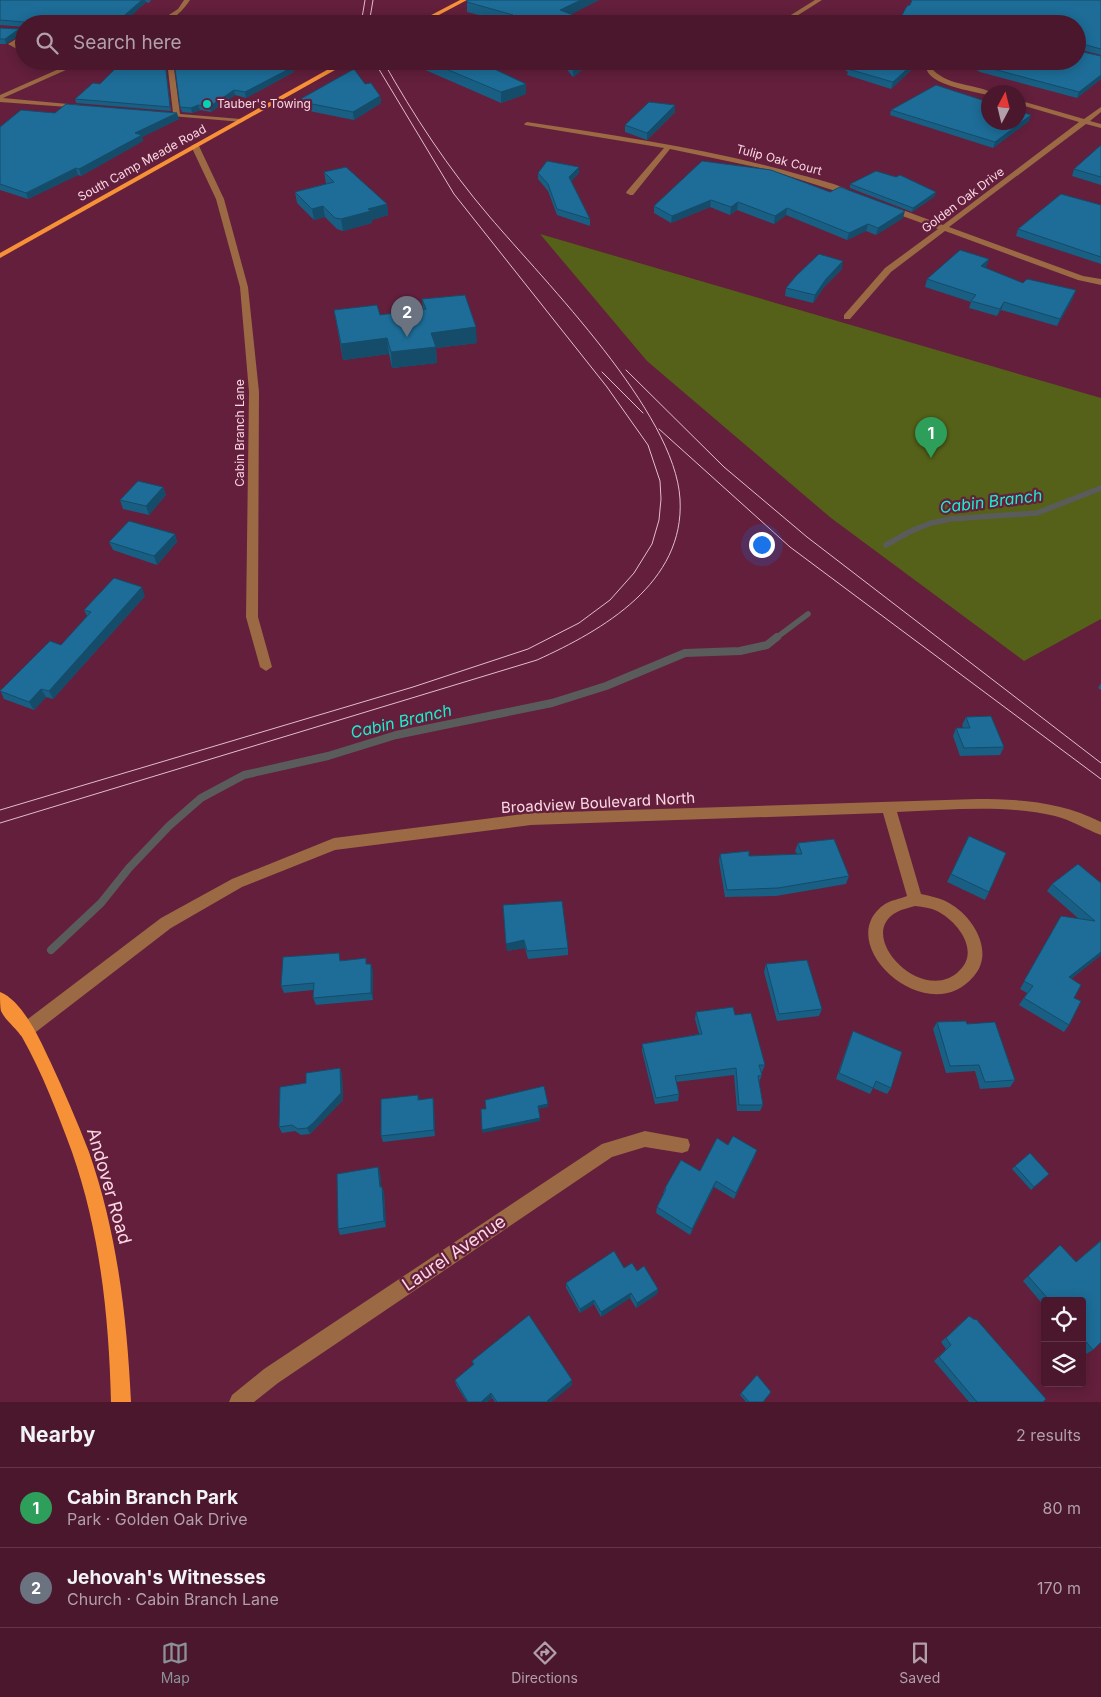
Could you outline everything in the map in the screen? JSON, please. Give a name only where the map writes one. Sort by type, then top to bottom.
[{"type":"main road","points":[[435,15],[464,0]]},
{"type":"main road","name":"South Camp Meade Road","points":[[0,256],[332,70]]},
{"type":"main road","name":"Andover Road","points":[[0,999],[26,1030],[61,1101],[86,1166],[96,1199],[111,1269],[120,1356],[121,1402]]},
{"type":"street","points":[[173,14],[187,0]]},
{"type":"street","points":[[794,15],[819,0]]},
{"type":"street","points":[[0,98],[64,70]]},
{"type":"street","points":[[171,70],[177,116]]},
{"type":"street","points":[[929,70],[932,74],[948,82],[981,91]]},
{"type":"street","points":[[0,98],[88,108]]},
{"type":"street","points":[[1026,104],[1101,126]]},
{"type":"street","name":"Golden Oak Drive","points":[[847,317],[888,270],[1101,109]]},
{"type":"street","points":[[157,114],[241,121]]},
{"type":"street","name":"Tulip Oak Court","points":[[528,124],[749,162],[804,176],[856,196]]},
{"type":"street","name":"Cabin Branch Lane","points":[[195,146],[220,199],[244,287],[254,392],[252,617],[266,667]]},
{"type":"street","points":[[630,193],[668,147]]},
{"type":"street","points":[[882,206],[1081,278],[1101,282]]},
{"type":"street","name":"Broadview Boulevard North","points":[[26,1030],[166,923],[237,882],[334,844],[531,819],[889,809],[977,804],[1036,805],[1082,818],[1101,829]]},
{"type":"street","points":[[889,809],[915,900]]},
{"type":"street","points":[[915,900],[931,902],[946,908],[959,918],[969,931],[975,945],[975,958],[971,971],[961,981],[947,987],[921,985],[897,974],[884,961],[877,947],[875,932],[878,919],[887,909],[894,905],[915,900]]},
{"type":"street","name":"Laurel Avenue","points":[[239,1402],[271,1376],[608,1150],[645,1139],[682,1145]]},
{"type":"green space","points":[[540,234],[1101,398],[1101,619],[1024,661],[831,518],[647,361]]},
{"type":"building","points":[[0,0],[142,0],[125,15],[15,15],[15,21],[0,20]]},
{"type":"building","points":[[467,0],[581,0],[560,10],[573,15],[513,15],[467,2]]},
{"type":"building","points":[[912,0],[1101,0],[1101,49],[1086,45],[1086,15],[902,15],[907,6],[910,5]]},
{"type":"building","points":[[0,28],[15,29],[15,32],[5,39],[0,39]]},
{"type":"building","points":[[1086,53],[1101,56],[1101,75],[1079,92],[997,70],[1086,70]]},
{"type":"building","points":[[114,70],[166,70],[170,107],[75,99],[93,83],[100,84]]},
{"type":"building","points":[[175,70],[287,70],[245,92],[234,90],[209,107],[198,105],[191,108],[180,107]]},
{"type":"building","points":[[352,70],[355,70],[365,84],[371,83],[380,96],[353,112],[297,101]]},
{"type":"building","points":[[448,70],[496,70],[526,84],[501,92]]},
{"type":"building","points":[[851,70],[906,70],[893,82]]},
{"type":"building","points":[[936,85],[981,100],[981,130],[1011,130],[995,142],[891,110]]},
{"type":"building","points":[[649,102],[675,105],[647,133],[625,125]]},
{"type":"building","points":[[66,104],[177,113],[135,133],[142,135],[79,169],[76,168],[26,193],[0,184],[0,127],[21,110],[55,113]]},
{"type":"building","points":[[1101,145],[1101,177],[1074,169]]},
{"type":"building","points":[[547,161],[579,167],[569,177],[590,219],[557,209],[548,184],[538,173]]},
{"type":"building","points":[[702,161],[771,170],[830,192],[840,187],[905,211],[878,228],[868,224],[849,233],[787,208],[775,216],[738,202],[731,207],[711,200],[672,216],[654,206]]},
{"type":"building","points":[[346,167],[387,204],[368,209],[371,211],[341,219],[335,218],[323,206],[312,209],[295,192],[334,182],[324,172]]},
{"type":"building","points":[[876,171],[896,177],[900,175],[936,192],[913,208],[850,184]]},
{"type":"building","points":[[1061,194],[1101,205],[1101,257],[1018,229]]},
{"type":"building","points":[[960,250],[989,259],[981,266],[1023,283],[1027,279],[1076,290],[1060,319],[1004,302],[1000,309],[971,301],[976,295],[927,279]]},
{"type":"building","points":[[819,254],[843,261],[826,279],[815,295],[786,288],[796,276]]},
{"type":"building","points":[[465,295],[476,327],[431,333],[436,347],[391,352],[387,338],[341,344],[334,310],[377,305],[380,315],[426,309],[422,299]]},
{"type":"building","points":[[138,481],[163,487],[146,506],[120,500]]},
{"type":"building","points":[[129,521],[175,534],[154,556],[109,542]]},
{"type":"building","points":[[114,578],[142,587],[49,691],[41,689],[29,702],[0,691],[50,641],[61,645],[91,612],[84,610]]},
{"type":"building","points":[[991,716],[1004,747],[964,748],[956,728],[970,728],[966,717]]},
{"type":"building","points":[[969,836],[1006,853],[989,892],[951,874]]},
{"type":"building","points":[[834,839],[849,876],[778,888],[727,890],[720,854],[749,851],[749,856],[802,854],[798,843]]},
{"type":"building","points":[[1078,864],[1101,883],[1101,952],[1069,977],[1081,985],[1074,998],[1081,1001],[1069,1025],[1024,998],[1033,986],[1024,981],[1061,916],[1095,921],[1052,884]]},
{"type":"building","points":[[562,901],[568,948],[527,951],[524,940],[506,944],[503,905]]},
{"type":"building","points":[[339,953],[340,961],[366,958],[366,964],[371,964],[371,993],[313,998],[314,983],[281,986],[283,957]]},
{"type":"building","points":[[807,960],[822,1009],[779,1014],[766,964]]},
{"type":"building","points":[[733,1007],[735,1015],[751,1013],[765,1065],[759,1065],[762,1075],[758,1076],[763,1105],[739,1105],[736,1068],[675,1076],[679,1094],[656,1098],[642,1044],[702,1034],[696,1012]]},
{"type":"building","points":[[966,1021],[967,1024],[995,1022],[1015,1080],[985,1082],[979,1065],[950,1066],[937,1022]]},
{"type":"building","points":[[853,1031],[902,1052],[891,1088],[876,1081],[873,1088],[839,1073]]},
{"type":"building","points":[[340,1068],[341,1093],[314,1122],[307,1128],[298,1129],[292,1125],[279,1127],[280,1087],[306,1083],[306,1073]]},
{"type":"building","points":[[544,1086],[548,1104],[538,1106],[540,1118],[482,1130],[481,1109],[486,1109],[485,1100]]},
{"type":"building","points":[[418,1095],[418,1100],[433,1098],[434,1130],[381,1136],[381,1099]]},
{"type":"building","points":[[733,1136],[757,1150],[736,1193],[716,1181],[692,1229],[657,1207],[665,1188],[681,1160],[700,1171],[717,1138],[728,1145]]},
{"type":"building","points":[[1030,1153],[1049,1174],[1034,1187],[1015,1166]]},
{"type":"building","points":[[378,1167],[380,1187],[382,1187],[384,1221],[338,1229],[337,1174]]},
{"type":"building","points":[[1101,1241],[1101,1342],[1093,1350],[1086,1342],[1086,1297],[1046,1297],[1028,1276],[1060,1245],[1076,1262]]},
{"type":"building","points":[[614,1251],[624,1268],[632,1263],[637,1271],[644,1266],[658,1289],[637,1303],[631,1293],[601,1312],[594,1300],[580,1309],[566,1283]]},
{"type":"building","points":[[529,1315],[572,1380],[548,1402],[497,1402],[491,1393],[481,1402],[468,1402],[455,1380],[474,1364],[472,1361]]},
{"type":"building","points":[[969,1316],[976,1319],[1046,1399],[1043,1402],[977,1402],[939,1357],[951,1345],[946,1338]]},
{"type":"building","points":[[757,1375],[771,1392],[763,1402],[749,1402],[741,1393]]},
{"type":"waterway","name":"Cabin Branch","points":[[886,545],[911,531],[931,523],[950,519],[1037,513],[1101,488]]},
{"type":"waterway","name":"Cabin Branch","points":[[776,638],[808,614]]},
{"type":"waterway","name":"Cabin Branch","points":[[51,950],[101,903],[129,868],[169,826],[201,798],[244,775],[328,756],[396,735],[552,703],[606,686],[685,653],[740,651],[767,645],[777,637]]},
{"type":"tram line","points":[[362,15],[365,0]]},
{"type":"tram line","points":[[370,15],[373,0]]},
{"type":"tram line","points":[[0,810],[413,687],[528,649],[579,623],[610,600],[634,573],[652,544],[659,520],[661,499],[660,481],[648,445],[607,387],[454,194],[379,70]]},
{"type":"tram line","points":[[0,823],[537,660],[588,634],[613,618],[635,600],[654,579],[669,555],[678,529],[680,499],[673,465],[656,427],[604,350],[459,179],[419,122],[388,70]]},
{"type":"tram line","points":[[626,370],[724,467],[807,537],[1101,763]]},
{"type":"tram line","points":[[602,372],[643,413]]},
{"type":"tram line","points":[[659,429],[790,547],[1101,779]]},
{"type":"place","name":"Tauber's Towing","points":[[207,104]]},
{"type":"place","name":"Jehovah's Witnesses","points":[[407,337]]},
{"type":"place","name":"Cabin Branch Park","points":[[931,458]]}]
